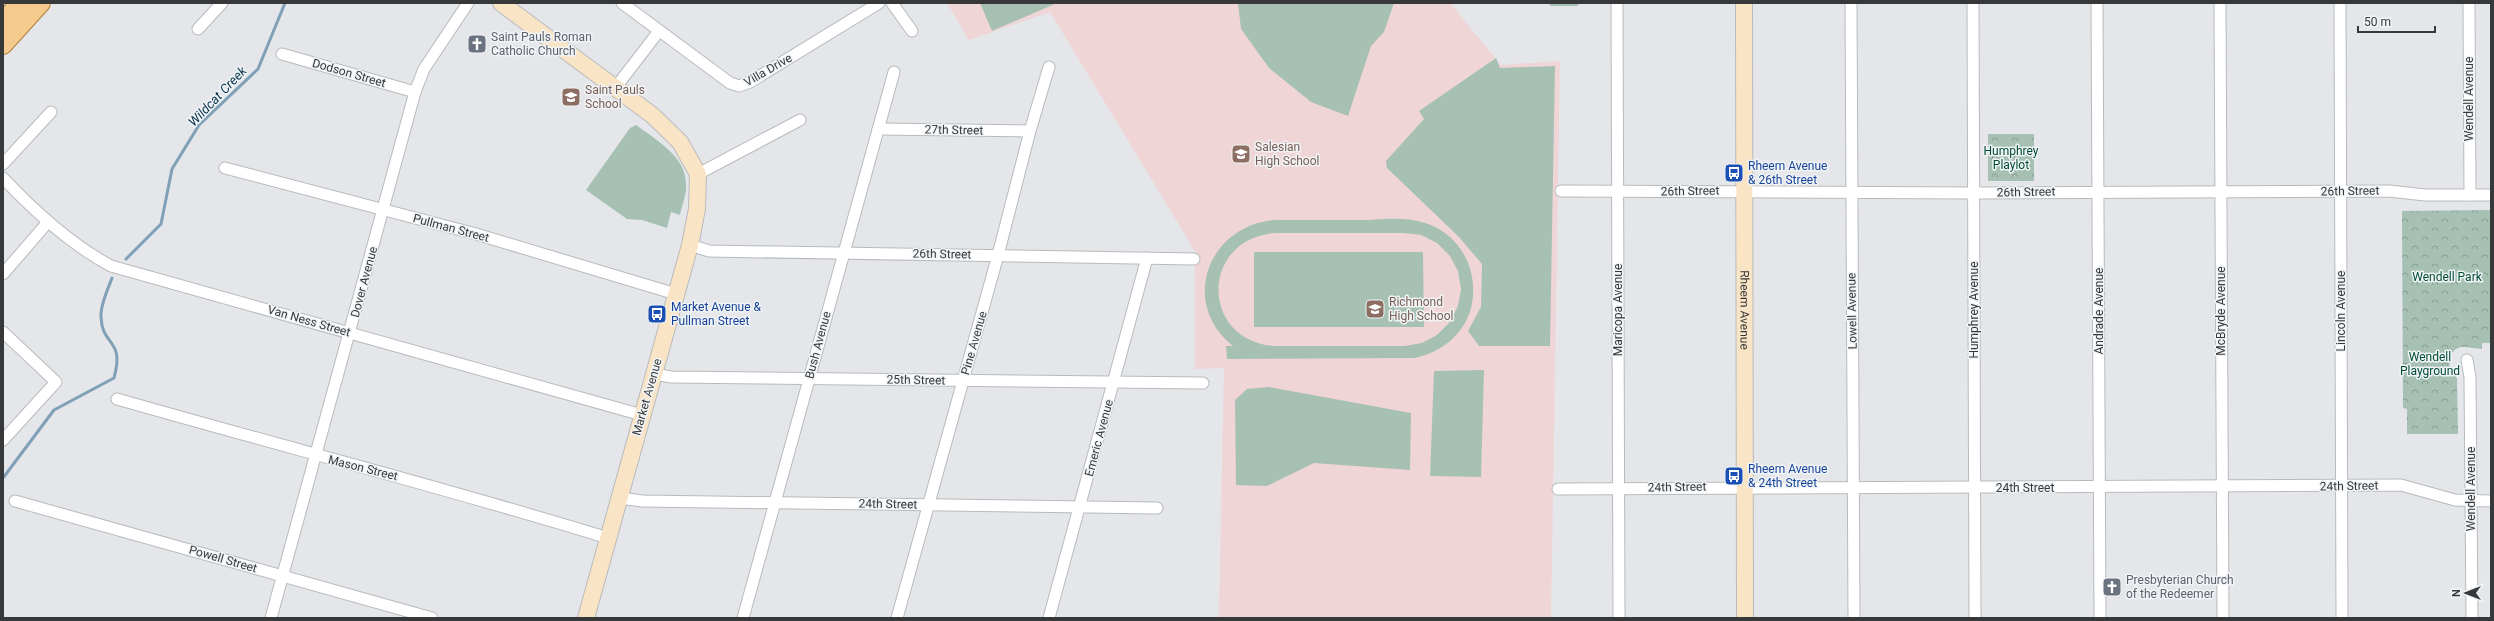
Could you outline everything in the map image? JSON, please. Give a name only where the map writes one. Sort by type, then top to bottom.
[{"type":"main road","points":[[5,32],[20,3]]},
{"type":"main road","points":[[5,32],[41,3]]},
{"type":"street","points":[[198,29],[222,3]]},
{"type":"street","name":"Dover Avenue","points":[[271,618],[351,333],[415,92],[424,70],[468,3]]},
{"type":"street","points":[[501,3],[652,115],[680,142],[698,174],[800,120]]},
{"type":"street","name":"Villa Drive","points":[[622,3],[730,83],[739,86],[750,82],[880,3]]},
{"type":"street","points":[[892,3],[912,31]]},
{"type":"street","name":"Maricopa Avenue","points":[[1617,3],[1619,618]]},
{"type":"street","name":"Rheem Avenue","points":[[1744,3],[1745,618]]},
{"type":"street","name":"Lowell Avenue","points":[[1850,3],[1854,618]]},
{"type":"street","name":"Humphrey Avenue","points":[[1973,3],[1975,618]]},
{"type":"street","name":"Andrade Avenue","points":[[2097,3],[2100,618]]},
{"type":"street","name":"McBryde Avenue","points":[[2220,3],[2223,618]]},
{"type":"street","name":"Lincoln Avenue","points":[[2340,3],[2342,618]]},
{"type":"street","name":"Wendell Avenue","points":[[2469,3],[2470,195]]},
{"type":"street","points":[[616,88],[659,31]]},
{"type":"street","name":"Dodson Street","points":[[282,54],[415,92]]},
{"type":"street","name":"Pine Avenue","points":[[897,618],[964,380],[1030,131],[1049,67]]},
{"type":"street","name":"Bush Avenue","points":[[743,618],[894,72]]},
{"type":"street","points":[[3,164],[51,112]]},
{"type":"street","name":"27th Street","points":[[878,129],[1030,131]]},
{"type":"street","name":"Pullman Street","points":[[225,168],[383,211],[476,234],[676,294]]},
{"type":"street","name":"Market Avenue","points":[[586,618],[690,245],[697,209],[698,174]]},
{"type":"street","name":"Van Ness Street","points":[[3,178],[48,222],[88,254],[111,266],[642,415]]},
{"type":"street","name":"26th Street","points":[[1561,191],[1744,190],[1974,193],[2389,191],[2425,195],[2491,195]]},
{"type":"street","points":[[3,274],[48,222]]},
{"type":"street","name":"26th Street","points":[[690,245],[709,251],[1194,259]]},
{"type":"street","name":"Emeric Avenue","points":[[1050,618],[1147,258]]},
{"type":"street","points":[[3,332],[56,382],[3,440]]},
{"type":"street","name":"Wendell Avenue","points":[[2467,360],[2470,377],[2472,618]]},
{"type":"street","name":"25th Street","points":[[654,374],[671,377],[1203,383]]},
{"type":"street","name":"Mason Street","points":[[117,399],[316,456],[467,495],[608,538]]},
{"type":"street","name":"24th Street","points":[[1558,488],[1745,486],[2099,488],[2401,485],[2456,500],[2491,501]]},
{"type":"street","name":"24th Street","points":[[619,498],[643,501],[1157,508]]},
{"type":"street","name":"Powell Street","points":[[15,501],[432,618]]},
{"type":"shaded area","name":"Richmond High School","points":[[947,3],[1450,3],[1501,65],[1560,61],[1551,618],[1219,618],[1224,368],[1195,369],[1195,251],[1050,12],[969,40]]},
{"type":"green space","points":[[980,3],[1057,3],[992,31]]},
{"type":"green space","points":[[1238,3],[1394,3],[1384,32],[1371,46],[1348,116],[1311,102],[1269,68],[1241,29]]},
{"type":"green space","points":[[1550,3],[1578,3],[1578,6],[1550,6]]},
{"type":"green space","points":[[1496,58],[1500,68],[1555,66],[1550,346],[1479,346],[1468,331],[1481,307],[1482,264],[1459,237],[1387,168],[1386,161],[1424,119],[1419,111]]},
{"type":"green space","points":[[636,125],[661,143],[675,157],[685,174],[686,192],[680,215],[671,212],[667,228],[642,220],[627,219],[586,190],[630,128]]},
{"type":"green space","name":"Humphrey Playlot","points":[[1988,134],[2034,134],[2034,181],[1988,181]]},
{"type":"green space","name":"Wendell Park","points":[[2491,210],[2491,343],[2482,343],[2482,349],[2463,347],[2456,349],[2449,358],[2450,371],[2457,378],[2458,434],[2407,434],[2407,409],[2403,408],[2402,211]]},
{"type":"green space","points":[[1397,219],[1418,221],[1438,228],[1458,245],[1470,268],[1473,281],[1473,294],[1468,318],[1450,341],[1434,351],[1415,358],[1227,359],[1226,346],[1233,346],[1217,328],[1207,309],[1205,289],[1208,269],[1218,251],[1232,236],[1251,225],[1274,220]],"holes":[[[1274,233],[1404,233],[1421,235],[1437,243],[1450,256],[1458,271],[1461,289],[1458,306],[1450,322],[1437,335],[1422,343],[1404,346],[1274,346],[1250,340],[1232,327],[1222,309],[1218,290],[1222,270],[1232,253],[1250,240]]]},
{"type":"green space","points":[[1254,252],[1423,252],[1424,327],[1254,327]]},
{"type":"green space","points":[[1484,370],[1481,477],[1430,476],[1434,371]]},
{"type":"green space","points":[[1268,387],[1411,413],[1410,470],[1314,463],[1267,486],[1236,485],[1235,400],[1247,389]]},
{"type":"waterway","name":"Wildcat Creek","points":[[126,259],[161,224],[172,169],[199,125],[258,69],[285,3]]},
{"type":"waterway","name":"Wildcat Creek","points":[[3,478],[54,410],[114,378],[117,365],[117,356],[115,349],[102,327],[101,317],[103,302],[112,278]]},
{"type":"place","name":"Saint Pauls Roman Catholic Church","points":[[477,44]]},
{"type":"place","name":"Saint Pauls School","points":[[571,97]]},
{"type":"place","name":"Salesian High School","points":[[1241,154]]},
{"type":"place","name":"Rheem Avenue & 26th Street","points":[[1734,173]]},
{"type":"place","name":"Richmond High School","points":[[1375,309]]},
{"type":"place","name":"Market Avenue & Pullman Street","points":[[657,314]]},
{"type":"place","name":"Rheem Avenue & 24th Street","points":[[1734,476]]},
{"type":"place","name":"Presbyterian Church of the Redeemer","points":[[2112,587]]},
{"type":"park label","name":"Wendell Playground","points":[[2430,364]]}]
